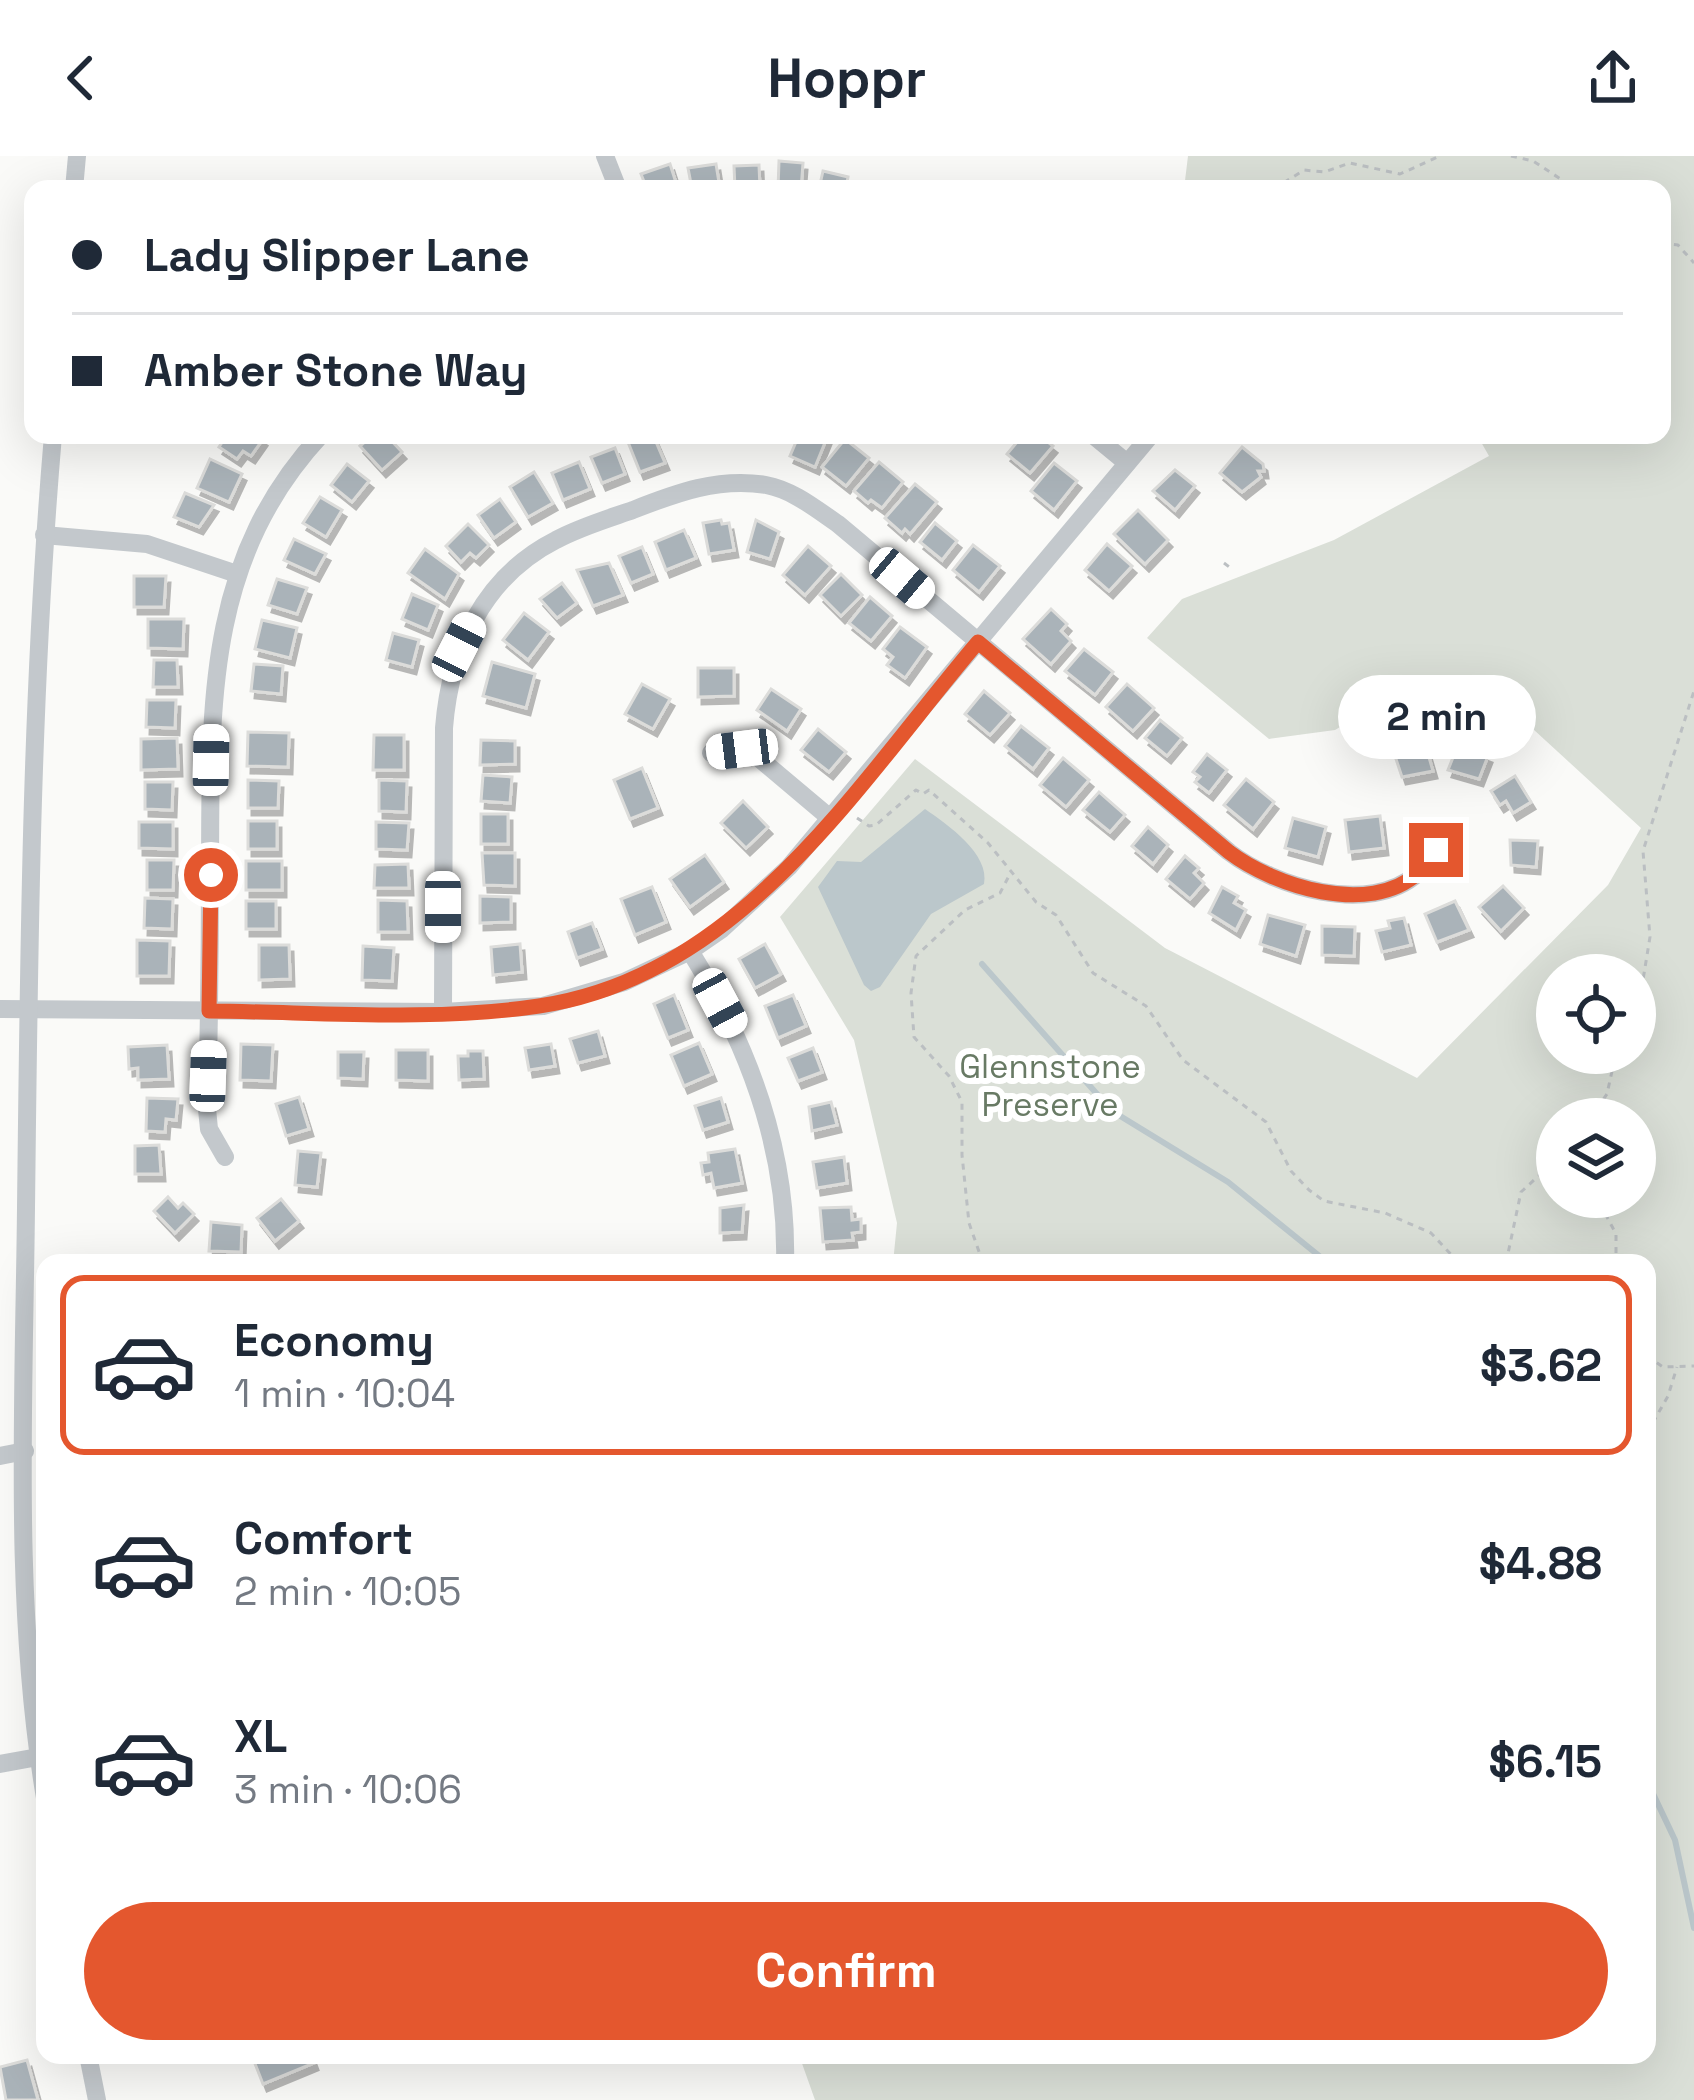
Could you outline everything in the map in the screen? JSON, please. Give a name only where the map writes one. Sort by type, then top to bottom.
[{"type":"street","points":[[36,1737],[28,1657],[25,1451],[31,789],[52,444]]},
{"type":"street","points":[[225,1157],[209,1129],[207,1108],[217,651],[237,574],[268,510],[315,444]]},
{"type":"street","points":[[1104,444],[1127,463]]},
{"type":"street","points":[[0,1009],[493,1012],[585,996],[690,951],[722,929],[789,867],[1143,444]]},
{"type":"street","points":[[443,1012],[447,688],[459,647],[502,580],[554,541],[703,486],[738,482],[771,486],[838,524],[1229,852],[1264,875],[1312,891],[1385,889],[1417,874],[1436,850]]},
{"type":"street","points":[[44,536],[148,544],[237,574]]},
{"type":"street","points":[[711,753],[742,749],[754,754],[830,818]]},
{"type":"street","points":[[690,951],[735,1030],[759,1090],[778,1169],[783,1254]]},
{"type":"street","points":[[0,1456],[25,1451]]},
{"type":"street","points":[[0,1764],[36,1757]]},
{"type":"street","points":[[90,2064],[97,2100]]},
{"type":"path","points":[[1288,180],[1304,170],[1324,172],[1350,163],[1400,174],[1440,156]]},
{"type":"path","points":[[1510,156],[1533,161],[1562,180]]},
{"type":"path","points":[[1671,244],[1678,245],[1694,262]]},
{"type":"path","points":[[1224,563],[1232,569]]},
{"type":"path","points":[[1647,954],[1642,851],[1694,691]]},
{"type":"path","points":[[852,814],[876,826],[911,794],[929,790],[988,843],[1036,902],[1056,914],[1093,974],[1146,1006],[1183,1060],[1266,1121],[1291,1171],[1309,1190],[1324,1201],[1385,1213],[1431,1233],[1451,1254]]},
{"type":"path","points":[[980,1254],[970,1223],[962,1102],[949,1076],[914,1037],[911,993],[916,956],[965,910],[1000,893],[1011,872]]},
{"type":"path","points":[[1508,1254],[1521,1192],[1536,1178]]},
{"type":"path","points":[[1608,1218],[1616,1234],[1616,1254]]},
{"type":"path","points":[[1656,1362],[1663,1367],[1694,1366]]},
{"type":"path","points":[[1656,1417],[1677,1366]]},
{"type":"green space","name":"Glennstone Preserve","points":[[1188,156],[1694,156],[1694,2100],[815,2100],[802,2064],[1656,2064],[1656,1254],[894,1254],[897,1223],[854,1040],[780,917],[915,759],[1165,948],[1417,1078],[1536,958],[1536,1074],[1656,1074],[1656,954],[1540,954],[1608,885],[1641,828],[1474,675],[1464,717],[1393,696],[1335,730],[1269,739],[1147,638],[1182,599],[1334,540],[1489,456],[1482,444],[1671,444],[1671,180],[1185,180]]},
{"type":"shaded area","points":[[925,809],[974,851],[984,884],[931,914],[880,987],[871,991],[818,887],[837,861],[861,862]]},
{"type":"building","points":[[779,161],[803,163],[802,180],[778,180]]},
{"type":"building","points":[[670,164],[675,180],[643,180],[641,174]]},
{"type":"building","points":[[716,164],[719,180],[690,180],[688,168]]},
{"type":"building","points":[[759,165],[760,180],[735,180],[734,166]]},
{"type":"building","points":[[823,171],[848,177],[848,180],[821,180]]},
{"type":"building","points":[[259,444],[251,456],[243,451],[237,459],[219,447]]},
{"type":"building","points":[[394,444],[402,452],[382,470],[360,446]]},
{"type":"building","points":[[629,444],[657,444],[665,463],[640,472]]},
{"type":"building","points":[[795,444],[824,444],[815,467],[790,456]]},
{"type":"building","points":[[841,444],[851,444],[869,458],[846,486],[822,467]]},
{"type":"building","points":[[1015,444],[1053,446],[1030,473],[1007,454]]},
{"type":"building","points":[[1242,447],[1263,464],[1264,471],[1258,471],[1261,477],[1242,492],[1220,473]]},
{"type":"building","points":[[615,448],[625,474],[602,483],[591,457]]},
{"type":"building","points":[[210,459],[242,474],[229,502],[197,488]]},
{"type":"building","points":[[579,462],[590,489],[563,500],[552,473]]},
{"type":"building","points":[[879,462],[903,482],[882,508],[854,491]]},
{"type":"building","points":[[1054,463],[1077,481],[1054,510],[1031,491]]},
{"type":"building","points":[[347,464],[369,481],[352,502],[331,485]]},
{"type":"building","points":[[1175,470],[1195,486],[1175,510],[1153,491]]},
{"type":"building","points":[[534,472],[553,503],[528,517],[510,487]]},
{"type":"building","points":[[915,484],[937,502],[910,534],[905,529],[902,533],[885,518]]},
{"type":"building","points":[[185,493],[214,505],[199,527],[174,517]]},
{"type":"building","points":[[320,497],[342,510],[326,537],[303,523]]},
{"type":"building","points":[[500,499],[516,522],[494,538],[478,515]]},
{"type":"building","points":[[1138,510],[1168,540],[1145,564],[1114,534]]},
{"type":"building","points":[[756,520],[779,532],[770,559],[747,552]]},
{"type":"building","points":[[703,523],[729,523],[734,550],[709,554]]},
{"type":"building","points":[[935,523],[957,541],[942,560],[920,542]]},
{"type":"building","points":[[468,524],[489,545],[476,558],[470,553],[461,562],[446,546]]},
{"type":"building","points":[[684,530],[696,558],[666,570],[655,542]]},
{"type":"building","points":[[294,539],[326,554],[315,574],[284,560]]},
{"type":"building","points":[[1107,544],[1132,566],[1109,591],[1085,570]]},
{"type":"building","points":[[973,545],[1000,566],[979,592],[953,570]]},
{"type":"building","points":[[808,546],[831,566],[805,595],[783,575]]},
{"type":"building","points":[[642,547],[653,574],[631,583],[619,556]]},
{"type":"building","points":[[425,549],[459,574],[445,599],[408,573]]},
{"type":"building","points":[[609,563],[623,595],[593,606],[577,570]]},
{"type":"building","points":[[841,574],[862,595],[841,616],[820,595]]},
{"type":"building","points":[[134,576],[166,576],[164,607],[134,607]]},
{"type":"building","points":[[277,579],[307,588],[297,614],[268,605]]},
{"type":"building","points":[[562,583],[577,603],[557,618],[540,599]]},
{"type":"building","points":[[412,594],[438,605],[428,630],[402,619]]},
{"type":"building","points":[[870,597],[892,616],[871,641],[849,623]]},
{"type":"building","points":[[1051,609],[1067,624],[1061,631],[1071,641],[1051,664],[1023,639]]},
{"type":"building","points":[[524,613],[549,632],[528,660],[503,640]]},
{"type":"building","points":[[148,619],[184,619],[183,649],[148,648]]},
{"type":"building","points":[[262,620],[297,628],[290,658],[255,649]]},
{"type":"building","points":[[900,627],[927,647],[905,678],[887,665],[893,657],[883,649]]},
{"type":"building","points":[[393,633],[419,640],[412,667],[386,660]]},
{"type":"building","points":[[1084,649],[1113,672],[1095,695],[1065,671]]},
{"type":"building","points":[[154,660],[177,660],[178,687],[153,687]]},
{"type":"building","points":[[492,662],[535,674],[526,708],[483,696]]},
{"type":"building","points":[[254,664],[283,666],[281,694],[251,691]]},
{"type":"building","points":[[698,668],[734,668],[734,696],[698,697]]},
{"type":"building","points":[[642,684],[670,699],[653,729],[625,714]]},
{"type":"building","points":[[1127,684],[1154,708],[1133,731],[1106,707]]},
{"type":"building","points":[[771,689],[801,709],[787,731],[757,710]]},
{"type":"building","points":[[984,691],[1010,713],[990,735],[965,714]]},
{"type":"building","points":[[147,700],[176,700],[175,728],[146,727]]},
{"type":"building","points":[[1160,720],[1182,738],[1167,756],[1145,738]]},
{"type":"building","points":[[1021,726],[1049,748],[1033,769],[1005,746]]},
{"type":"building","points":[[818,729],[846,752],[829,772],[801,750]]},
{"type":"building","points":[[248,732],[289,733],[288,767],[247,766]]},
{"type":"building","points":[[374,735],[404,735],[404,770],[373,770]]},
{"type":"building","points":[[177,738],[178,769],[141,770],[141,739]]},
{"type":"building","points":[[481,740],[515,741],[515,764],[480,765]]},
{"type":"building","points":[[1425,744],[1433,771],[1402,777],[1394,753]]},
{"type":"building","points":[[1458,745],[1488,756],[1479,779],[1448,770]]},
{"type":"building","points":[[1207,754],[1227,770],[1209,793],[1195,782],[1200,777],[1193,772]]},
{"type":"building","points":[[1063,758],[1089,780],[1066,807],[1040,785]]},
{"type":"building","points":[[642,768],[658,808],[630,819],[614,780]]},
{"type":"building","points":[[483,775],[512,777],[510,803],[481,801]]},
{"type":"building","points":[[1515,776],[1531,802],[1513,813],[1491,791]]},
{"type":"building","points":[[1246,779],[1274,802],[1253,829],[1224,805]]},
{"type":"building","points":[[248,780],[279,781],[278,808],[248,808]]},
{"type":"building","points":[[379,780],[407,781],[406,812],[379,811]]},
{"type":"building","points":[[145,782],[173,782],[172,810],[145,809]]},
{"type":"building","points":[[1099,792],[1125,815],[1110,832],[1083,810]]},
{"type":"building","points":[[743,801],[768,827],[746,848],[721,823]]},
{"type":"building","points":[[481,814],[508,814],[508,844],[481,844]]},
{"type":"building","points":[[1380,816],[1384,848],[1349,852],[1345,820]]},
{"type":"building","points":[[1293,818],[1326,827],[1318,857],[1285,848]]},
{"type":"building","points":[[248,821],[277,821],[277,849],[248,849]]},
{"type":"building","points":[[139,822],[173,822],[173,849],[139,848]]},
{"type":"building","points":[[376,822],[409,823],[407,850],[376,849]]},
{"type":"building","points":[[1148,827],[1168,845],[1153,864],[1132,846]]},
{"type":"building","points":[[1510,840],[1538,841],[1536,867],[1511,865]]},
{"type":"building","points":[[482,853],[515,853],[515,886],[484,885]]},
{"type":"building","points":[[705,855],[724,882],[690,907],[670,879]]},
{"type":"building","points":[[1185,856],[1199,868],[1194,873],[1204,883],[1190,899],[1166,879]]},
{"type":"building","points":[[147,860],[174,860],[173,890],[147,890]]},
{"type":"building","points":[[246,861],[282,861],[282,890],[246,890]]},
{"type":"building","points":[[408,864],[409,888],[374,888],[375,865]]},
{"type":"building","points":[[1503,886],[1524,908],[1501,931],[1479,907]]},
{"type":"building","points":[[652,887],[666,922],[635,935],[621,899]]},
{"type":"building","points":[[1222,887],[1238,896],[1234,903],[1246,910],[1236,930],[1209,913]]},
{"type":"building","points":[[480,896],[511,897],[511,922],[480,923]]},
{"type":"building","points":[[145,898],[173,899],[172,929],[144,928]]},
{"type":"building","points":[[378,900],[407,901],[408,932],[378,932]]},
{"type":"building","points":[[246,901],[276,901],[276,929],[246,929]]},
{"type":"building","points":[[1455,901],[1469,930],[1437,942],[1425,914]]},
{"type":"building","points":[[1268,915],[1305,925],[1296,956],[1260,944]]},
{"type":"building","points":[[1404,918],[1411,945],[1382,952],[1376,931],[1390,928],[1388,921]]},
{"type":"building","points":[[592,923],[602,949],[577,958],[568,932]]},
{"type":"building","points":[[1322,926],[1355,927],[1354,956],[1322,955]]},
{"type":"building","points":[[137,940],[170,941],[169,976],[137,976]]},
{"type":"building","points":[[520,944],[522,972],[493,975],[491,947]]},
{"type":"building","points":[[765,944],[781,974],[755,988],[739,959]]},
{"type":"building","points":[[259,945],[289,945],[290,979],[259,980]]},
{"type":"building","points":[[363,946],[394,948],[392,981],[362,980]]},
{"type":"building","points":[[674,995],[688,1030],[668,1038],[654,1004]]},
{"type":"building","points":[[793,995],[806,1026],[778,1038],[765,1006]]},
{"type":"building","points":[[598,1031],[605,1056],[578,1063],[570,1039]]},
{"type":"building","points":[[699,1043],[712,1074],[684,1086],[671,1055]]},
{"type":"building","points":[[241,1044],[273,1045],[271,1081],[240,1080]]},
{"type":"building","points":[[551,1044],[555,1066],[529,1070],[525,1048]]},
{"type":"building","points":[[167,1045],[169,1079],[138,1080],[138,1068],[129,1069],[128,1047]]},
{"type":"building","points":[[813,1048],[822,1072],[798,1081],[788,1058]]},
{"type":"building","points":[[396,1050],[428,1050],[428,1081],[396,1080]]},
{"type":"building","points":[[468,1051],[483,1051],[484,1079],[459,1080],[458,1056],[468,1056]]},
{"type":"building","points":[[338,1052],[364,1052],[363,1079],[338,1078]]},
{"type":"building","points":[[299,1097],[309,1129],[286,1136],[276,1104]]},
{"type":"building","points":[[147,1098],[178,1099],[176,1120],[166,1119],[165,1132],[146,1131]]},
{"type":"building","points":[[721,1098],[728,1122],[703,1130],[695,1106]]},
{"type":"building","points":[[831,1102],[837,1125],[812,1131],[809,1107]]},
{"type":"building","points":[[159,1145],[161,1174],[135,1174],[135,1146]]},
{"type":"building","points":[[735,1149],[742,1183],[714,1188],[711,1173],[703,1175],[701,1163],[709,1162],[708,1153]]},
{"type":"building","points":[[298,1151],[321,1153],[317,1187],[295,1185]]},
{"type":"building","points":[[844,1157],[847,1183],[817,1188],[813,1162]]},
{"type":"building","points":[[168,1197],[178,1208],[183,1203],[194,1214],[175,1233],[154,1211]]},
{"type":"building","points":[[281,1199],[299,1221],[275,1241],[257,1218]]},
{"type":"building","points":[[744,1205],[742,1232],[720,1233],[720,1208]]},
{"type":"building","points":[[851,1207],[852,1220],[861,1219],[861,1232],[852,1233],[853,1240],[823,1242],[820,1208]]},
{"type":"building","points":[[211,1222],[242,1225],[241,1252],[209,1251]]},
{"type":"building","points":[[27,2060],[38,2100],[6,2100],[0,2067]]},
{"type":"building","points":[[255,2064],[312,2064],[263,2084]]},
{"type":"waterway","points":[[982,964],[1112,1111],[1228,1182],[1317,1254]]},
{"type":"waterway","points":[[1656,1800],[1675,1840],[1694,1928]]},
{"type":"route","points":[[211,875],[209,1011],[493,1012],[585,996],[660,966],[722,929],[789,867],[978,642],[1229,852],[1264,875],[1312,891],[1385,889],[1417,874],[1436,850]]}]
